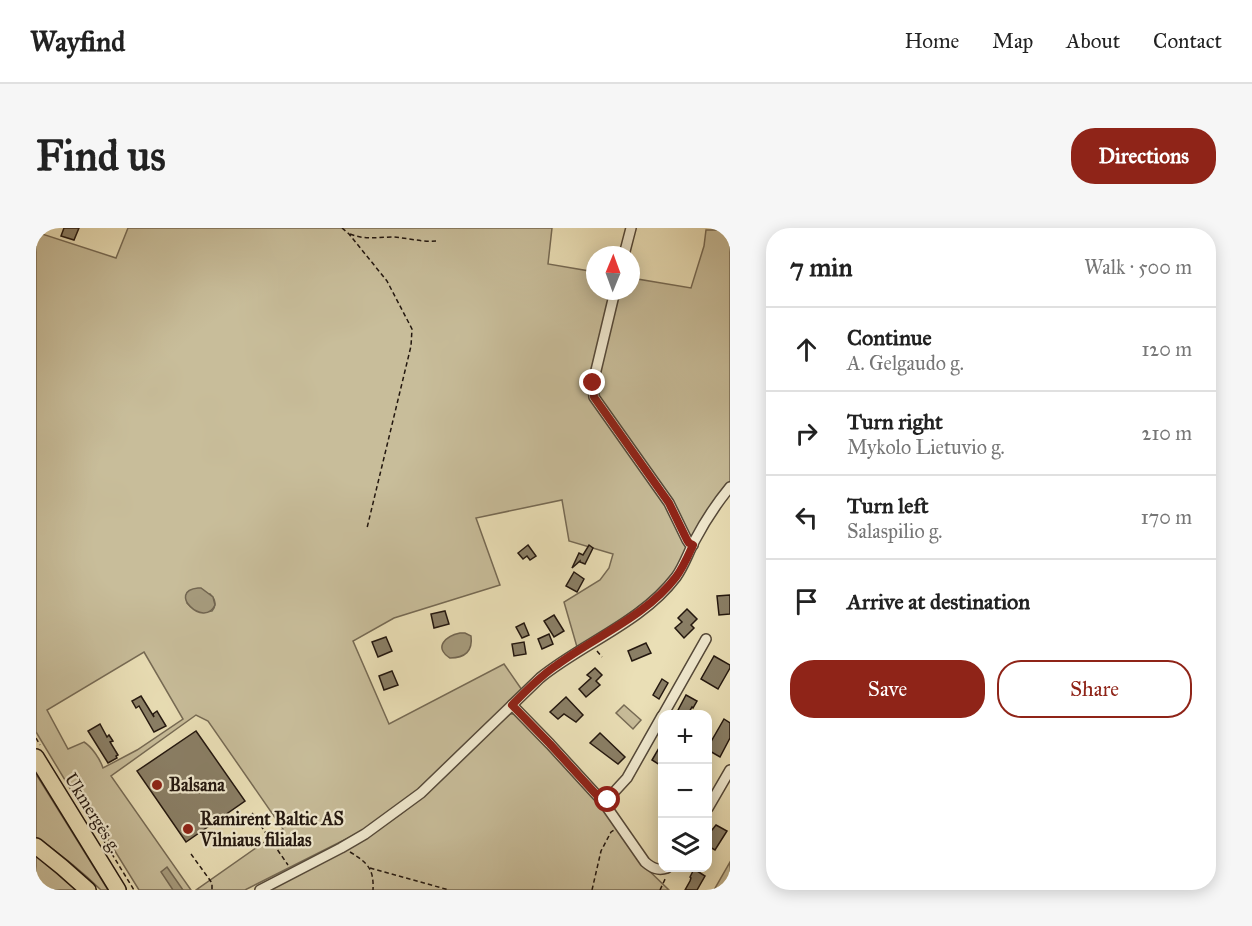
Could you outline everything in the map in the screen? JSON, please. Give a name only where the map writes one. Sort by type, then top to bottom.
[{"type":"highway","name":"Ukmergės g.","points":[[39,752],[118,890]]},
{"type":"highway","points":[[41,850],[88,890]]},
{"type":"street","points":[[626,246],[631,228]]},
{"type":"street","points":[[613,300],[593,383],[594,397],[669,503],[687,540],[693,545]]},
{"type":"street","points":[[260,890],[365,834],[421,793],[540,678],[646,606],[676,577],[709,514],[728,492]]},
{"type":"street","points":[[666,710],[706,639]]},
{"type":"street","points":[[512,705],[604,803],[645,862],[658,869]]},
{"type":"street","points":[[604,803],[627,778],[658,724]]},
{"type":"street","points":[[712,803],[727,784],[730,770]]},
{"type":"path","points":[[342,228],[387,281],[412,329],[411,346],[367,528]]},
{"type":"path","points":[[349,234],[361,238],[395,237],[427,242],[436,241]]},
{"type":"path","points":[[36,738],[39,752]]},
{"type":"path","points":[[73,798],[86,804],[93,823],[135,890]]},
{"type":"path","points":[[252,813],[293,873]]},
{"type":"path","points":[[591,890],[601,851],[611,832],[619,826]]},
{"type":"path","points":[[341,848],[358,857],[370,868],[373,875],[373,890]]},
{"type":"path","points":[[191,854],[212,882],[212,890]]},
{"type":"path","points":[[370,868],[449,890]]},
{"type":"path","points":[[660,890],[667,872]]},
{"type":"shaded area","points":[[128,228],[552,228],[548,264],[586,270],[586,300],[640,300],[640,280],[691,288],[704,246],[706,230],[730,230],[730,481],[712,505],[674,574],[665,585],[601,634],[577,647],[564,602],[600,580],[609,568],[613,554],[569,541],[562,500],[476,518],[500,585],[394,618],[353,641],[389,724],[504,664],[522,690],[416,792],[364,830],[245,890],[196,890],[283,829],[208,721],[196,715],[111,776],[191,890],[139,890],[97,822],[90,804],[85,797],[71,790],[36,732],[36,232],[116,258]],"holes":[[[210,594],[215,602],[212,611],[198,610],[187,603]],[[144,652],[183,719],[137,750],[103,768],[90,747],[84,742],[68,749],[47,710]]]},
{"type":"shaded area","points":[[198,588],[213,597],[215,605],[210,611],[203,613],[196,611],[186,601],[189,591]]},
{"type":"shaded area","points":[[460,633],[471,636],[471,646],[464,655],[450,658],[442,650],[443,643],[446,639]]},
{"type":"shaded area","points":[[624,705],[641,720],[633,729],[616,713]]},
{"type":"shaded area","points":[[510,714],[514,714],[569,768],[609,816],[638,860],[669,890],[268,890],[353,845],[401,814]]},
{"type":"shaded area","points":[[36,774],[108,890],[101,890],[70,862],[36,837]]},
{"type":"shaded area","points":[[36,856],[58,872],[78,890],[36,890]]},
{"type":"shaded area","points":[[730,862],[730,890],[714,890]]},
{"type":"shaded area","points":[[167,867],[183,890],[173,890],[161,872]]},
{"type":"building","points":[[64,228],[79,228],[74,240],[61,236]]},
{"type":"building","points":[[528,545],[536,556],[530,560],[527,556],[523,559],[518,553]]},
{"type":"building","points":[[589,545],[593,548],[585,564],[580,561],[572,568],[579,553],[583,555]]},
{"type":"building","points":[[574,572],[584,579],[577,592],[566,586]]},
{"type":"building","points":[[730,595],[730,614],[719,615],[717,596]]},
{"type":"building","points":[[687,609],[697,619],[691,625],[694,628],[684,638],[675,628],[682,622],[678,618]]},
{"type":"building","points":[[445,611],[449,624],[434,628],[431,614]]},
{"type":"building","points":[[554,615],[564,631],[554,637],[544,621]]},
{"type":"building","points":[[524,623],[529,635],[522,638],[516,627]]},
{"type":"building","points":[[549,634],[553,644],[542,649],[538,639]]},
{"type":"building","points":[[386,637],[392,651],[378,657],[372,642]]},
{"type":"building","points":[[524,642],[526,654],[514,656],[512,644]]},
{"type":"building","points":[[646,643],[651,653],[632,661],[628,651]]},
{"type":"building","points":[[714,656],[730,665],[718,689],[701,679]]},
{"type":"building","points":[[595,668],[602,675],[596,681],[600,685],[586,697],[579,689],[591,678],[587,675]]},
{"type":"building","points":[[392,671],[398,685],[384,690],[379,676]]},
{"type":"building","points":[[662,679],[668,683],[659,699],[653,695]]},
{"type":"building","points":[[686,695],[697,701],[690,710],[678,710]]},
{"type":"building","points":[[141,696],[154,717],[153,714],[157,711],[166,726],[154,732],[139,706],[136,708],[132,701]]},
{"type":"building","points":[[566,697],[583,715],[576,722],[564,714],[558,719],[550,712]]},
{"type":"building","points":[[724,719],[730,723],[730,738],[720,757],[712,752],[712,740]]},
{"type":"building","points":[[100,724],[107,737],[109,735],[113,741],[110,742],[118,755],[108,763],[88,731]]},
{"type":"building","points":[[196,731],[245,801],[186,842],[137,771]]},
{"type":"building","points":[[600,733],[625,757],[618,764],[590,743]]},
{"type":"building","points":[[658,750],[658,764],[652,760]]},
{"type":"building","points":[[716,825],[727,831],[715,850],[712,848],[712,830]]},
{"type":"building","points":[[692,872],[699,872],[705,876],[697,890],[685,890]]},
{"type":"place","name":"Balsana","points":[[157,785]]},
{"type":"place","name":"Ramirent Baltic AS Vilniaus filialas","points":[[188,829]]},
{"type":"route","points":[[593,383],[594,397],[669,503],[687,540],[693,545],[676,577],[646,606],[625,622],[556,665],[512,705],[604,803],[608,800]]}]
